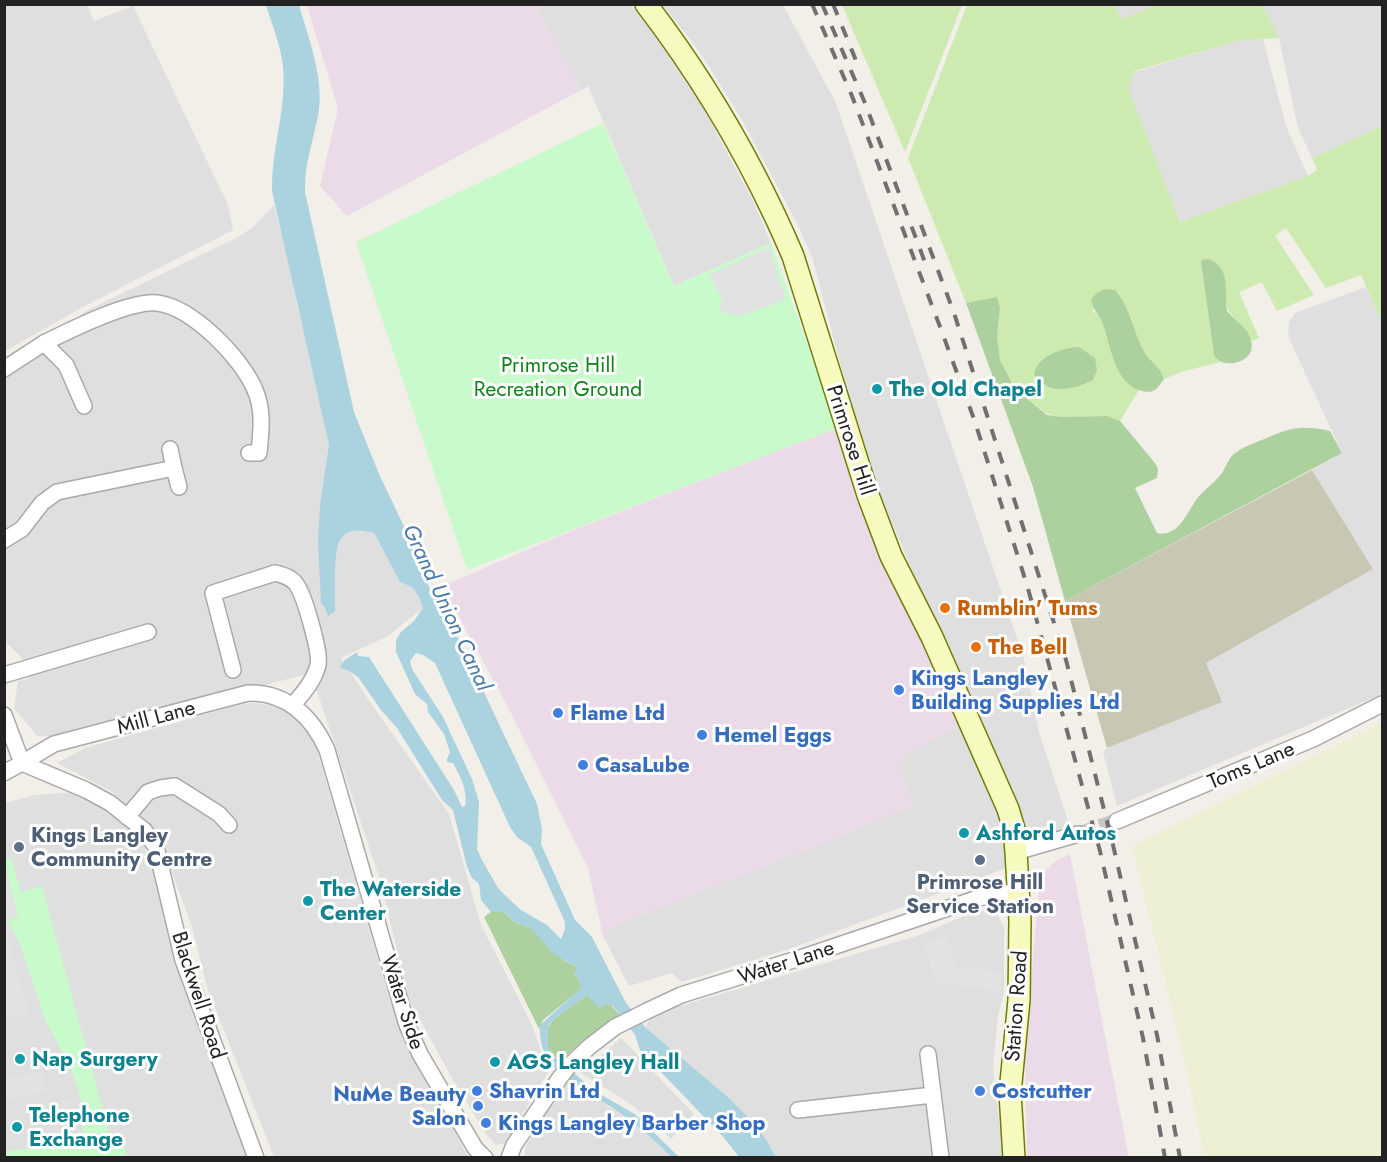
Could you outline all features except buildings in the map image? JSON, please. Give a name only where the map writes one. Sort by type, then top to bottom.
[{"type":"street","name":"Primrose Hill","points":[[646,4],[714,102],[781,226],[793,256],[868,495],[891,556],[932,637],[1001,791],[1014,829],[1018,891]]},
{"type":"street","points":[[4,369],[44,343],[68,331],[140,305],[158,303],[196,321],[219,341],[245,372],[255,390],[261,411],[259,454]]},
{"type":"street","points":[[44,343],[66,365],[84,406]]},
{"type":"street","points":[[170,449],[179,487]]},
{"type":"street","points":[[4,540],[22,529],[42,502],[57,492],[82,485],[174,468]]},
{"type":"street","points":[[233,670],[212,588],[275,573],[285,576],[295,582],[300,592],[317,648],[318,664],[310,683],[293,705]]},
{"type":"street","points":[[4,675],[148,632]]},
{"type":"street","name":"Mill Lane","points":[[4,773],[54,744],[248,693],[263,693],[293,705]]},
{"type":"street","name":"Toms Lane","points":[[1117,821],[1313,739],[1383,704]]},
{"type":"street","name":"Water Side","points":[[293,705],[308,717],[320,734],[327,750],[407,1025],[420,1054],[475,1148],[485,1158]]},
{"type":"street","points":[[4,715],[22,763]]},
{"type":"street","name":"Blackwell Road","points":[[22,763],[86,789],[110,803],[144,830],[156,846],[183,960],[256,1158]]},
{"type":"street","points":[[127,817],[148,792],[175,786],[219,814],[230,825]]},
{"type":"street","points":[[1016,852],[1078,834]]},
{"type":"street","name":"Water Lane","points":[[509,1158],[513,1145],[569,1066],[589,1047],[615,1028],[647,1011],[681,995],[978,898],[1018,891]]},
{"type":"street","name":"Station Road","points":[[1014,1158],[1010,1093],[1019,1000],[1018,891]]},
{"type":"street","points":[[928,1054],[941,1158]]},
{"type":"street","points":[[798,1110],[933,1095]]},
{"type":"shaded area","points":[[5,4],[87,5],[94,21],[133,6],[228,205],[233,230],[81,308],[5,351]]},
{"type":"shaded area","points":[[543,4],[631,5],[664,45],[700,102],[754,203],[771,243],[674,286],[588,86],[581,90],[537,8]]},
{"type":"shaded area","points":[[307,5],[543,5],[537,8],[581,90],[347,216],[320,186],[338,109]]},
{"type":"shaded area","points":[[663,5],[783,5],[836,103],[1024,659],[1039,732],[1071,830],[1050,836],[1040,836],[1030,833],[1026,828],[1011,788],[973,716],[865,458],[813,260],[799,227],[741,118],[699,51]]},
{"type":"shaded area","points":[[1114,5],[1156,5],[1121,20]]},
{"type":"shaded area","points":[[1262,5],[1382,5],[1382,126],[1312,158],[1298,128],[1279,38]]},
{"type":"shaded area","points":[[1263,39],[1286,126],[1308,176],[1180,222],[1127,88],[1135,72],[1237,41]]},
{"type":"shaded area","points":[[274,205],[291,270],[296,302],[312,362],[329,445],[400,582],[412,587],[423,608],[388,636],[341,658],[449,814],[481,925],[532,1025],[548,1072],[505,1143],[496,1145],[486,1134],[408,998],[382,886],[316,688],[303,675],[71,737],[37,736],[14,708],[18,681],[28,679],[23,659],[5,641],[4,378],[84,312],[238,237],[253,227]]},
{"type":"shaded area","points":[[769,247],[785,296],[782,301],[741,316],[719,312],[722,298],[709,275]]},
{"type":"shaded area","points":[[1366,287],[1382,323],[1382,694],[1117,806],[1103,752],[1107,748],[1221,702],[1206,663],[1373,569],[1312,470],[1342,453],[1288,336],[1289,322],[1295,313]]},
{"type":"shaded area","points":[[837,428],[960,724],[905,755],[900,764],[901,775],[913,806],[621,923],[603,936],[588,868],[510,711],[442,586],[571,531]]},
{"type":"shaded area","points":[[1312,470],[1373,569],[1206,663],[1222,702],[1107,748],[1065,601]]},
{"type":"shaded area","points":[[251,703],[278,706],[290,712],[314,740],[390,1001],[468,1157],[274,1157],[208,990],[191,924],[159,837],[111,791],[57,763],[85,748]]},
{"type":"shaded area","points":[[1382,722],[1382,1157],[1204,1157],[1187,1073],[1132,846]]},
{"type":"shaded area","points":[[960,724],[996,795],[1008,846],[1004,869],[789,949],[682,982],[672,973],[629,986],[603,936],[621,923],[913,806],[901,775],[900,764],[905,755]]},
{"type":"shaded area","points":[[74,792],[114,809],[142,841],[159,883],[249,1157],[5,1158],[5,803],[35,795]]},
{"type":"shaded area","points":[[1070,854],[1129,1157],[1027,1158],[1025,1054],[1039,887],[1042,875],[1054,862]]},
{"type":"shaded area","points":[[5,867],[18,917],[8,920],[13,931],[7,935],[29,1014],[5,1019]]},
{"type":"shaded area","points":[[353,876],[359,902],[320,911],[330,907],[327,892],[317,894],[314,885]]},
{"type":"shaded area","points":[[977,910],[987,910],[998,915],[1004,927],[1004,992],[998,1016],[993,1068],[1003,1157],[776,1157],[753,1122],[729,1098],[645,1027],[653,1014],[920,935]]},
{"type":"shaded area","points":[[947,936],[956,965],[1001,971],[1001,992],[938,983],[934,980],[924,942]]},
{"type":"shaded area","points":[[621,1038],[694,1114],[671,1139],[632,1105],[581,1073]]},
{"type":"shaded area","points":[[43,1071],[47,1092],[5,1100],[5,1079]]},
{"type":"shaded area","points":[[567,1081],[580,1087],[634,1124],[671,1157],[524,1158],[526,1145]]},
{"type":"shaded area","points":[[69,1099],[77,1137],[68,1139],[61,1101]]},
{"type":"green space","points":[[842,5],[962,5],[905,152]]},
{"type":"green space","points":[[967,5],[1114,5],[1122,19],[1156,5],[1262,5],[1279,38],[1237,41],[1135,71],[1128,88],[1180,222],[1308,176],[1317,170],[1312,158],[1382,126],[1382,323],[1361,275],[1326,288],[1286,228],[1275,236],[1314,295],[1277,311],[1262,282],[1239,292],[1259,338],[1252,341],[1232,316],[1226,304],[1226,285],[1201,263],[1214,355],[1221,362],[1184,371],[1164,379],[1142,348],[1125,306],[1115,291],[1092,310],[1101,318],[1130,384],[1139,390],[1120,421],[1104,416],[1060,417],[1039,408],[1009,379],[1001,362],[997,344],[999,312],[997,298],[966,303],[908,158]]},
{"type":"green space","name":"Primrose Hill Recreation Ground","points":[[603,123],[674,286],[771,243],[837,428],[467,570],[356,242]]},
{"type":"green space","points":[[1208,259],[1216,263],[1224,274],[1227,311],[1244,328],[1251,340],[1252,348],[1249,354],[1238,362],[1224,363],[1214,355],[1201,262]]},
{"type":"green space","points":[[1105,289],[1115,290],[1121,297],[1142,348],[1163,375],[1164,379],[1152,391],[1146,392],[1133,387],[1119,373],[1103,324],[1091,299]]},
{"type":"green space","points":[[997,297],[1000,308],[997,337],[1000,360],[1015,389],[1047,415],[1107,416],[1120,421],[1155,463],[1158,469],[1157,478],[1135,488],[1157,533],[1173,531],[1179,526],[1197,499],[1222,473],[1232,456],[1249,445],[1293,429],[1309,428],[1330,431],[1342,453],[1065,601],[1033,487],[966,303]]},
{"type":"green space","points":[[1079,347],[1095,358],[1097,370],[1093,380],[1061,389],[1046,386],[1039,381],[1034,374],[1040,362],[1058,351]]},
{"type":"green space","points":[[11,858],[21,892],[42,886],[109,1132],[84,1135],[79,1114],[84,1112],[78,1089],[68,1063],[45,1020],[22,949],[8,920],[18,916],[4,859]]},
{"type":"green space","points":[[491,912],[504,912],[514,922],[529,927],[565,961],[576,967],[574,974],[582,988],[543,1020],[539,1029],[484,917]]},
{"type":"green space","points":[[587,995],[612,1006],[622,1018],[589,1037],[560,1062],[548,1048],[548,1027],[554,1019]]},
{"type":"green space","points":[[122,1137],[127,1157],[5,1157],[5,1152],[81,1139]]},
{"type":"water","points":[[266,5],[299,5],[317,69],[319,109],[308,160],[305,192],[354,412],[379,474],[420,560],[436,603],[451,623],[537,804],[542,829],[541,844],[575,920],[592,937],[626,1003],[645,1027],[729,1098],[753,1122],[776,1157],[739,1157],[725,1139],[640,1050],[635,1035],[613,1006],[607,1004],[599,1008],[587,995],[548,1026],[548,1048],[555,1057],[595,1091],[636,1115],[679,1157],[671,1157],[635,1124],[553,1066],[543,1047],[540,1025],[581,988],[574,974],[576,967],[554,954],[529,927],[514,922],[504,912],[491,912],[481,900],[479,884],[472,878],[467,867],[453,810],[442,800],[397,728],[358,677],[348,670],[339,668],[345,660],[357,652],[358,656],[369,657],[454,790],[462,807],[465,806],[461,778],[453,763],[447,762],[450,752],[444,734],[428,712],[427,704],[415,694],[396,652],[396,640],[423,608],[412,587],[400,582],[374,533],[353,531],[341,538],[335,562],[335,611],[328,616],[321,604],[318,543],[320,505],[329,445],[272,191],[284,82],[280,51]],"holes":[[[416,653],[435,663],[510,827],[517,837],[531,847],[565,922],[561,939],[547,925],[521,910],[509,899],[498,888],[482,860],[477,849],[479,802],[472,779],[443,717],[412,669],[410,661]]]},
{"type":"tunnel","points":[[1078,834],[1117,821]]},
{"type":"railway","points":[[812,4],[852,96],[939,324],[974,419],[1027,585],[1100,851],[1143,1038],[1165,1158]]},
{"type":"railway","points":[[822,4],[865,103],[926,265]]},
{"type":"railway","points":[[833,4],[859,68]]},
{"type":"railway","points":[[921,225],[954,313],[1066,660],[1113,845],[1157,1035],[1180,1158]]},
{"type":"place","name":"The Old Chapel","points":[[877,389]]},
{"type":"place","name":"Rumblin' Tums","points":[[945,608]]},
{"type":"place","name":"The Bell","points":[[976,647]]},
{"type":"place","name":"Kings Langley Building Supplies Ltd","points":[[899,690]]},
{"type":"place","name":"Flame Ltd","points":[[558,713]]},
{"type":"place","name":"Hemel Eggs","points":[[702,735]]},
{"type":"place","name":"CasaLube","points":[[583,765]]},
{"type":"place","name":"Ashford Autos","points":[[964,833]]},
{"type":"place","name":"Kings Langley Community Centre","points":[[19,847]]},
{"type":"place","name":"Primrose Hill Service Station","points":[[980,860]]},
{"type":"place","name":"The Waterside Center","points":[[308,901]]},
{"type":"place","name":"Nap Surgery","points":[[20,1059]]},
{"type":"place","name":"AGS Langley Hall","points":[[495,1062]]},
{"type":"place","name":"Shavrin Ltd","points":[[477,1091]]},
{"type":"place","name":"Costcutter","points":[[980,1091]]},
{"type":"place","name":"NuMe Beauty Salon","points":[[478,1106]]},
{"type":"place","name":"Kings Langley Barber Shop","points":[[486,1123]]},
{"type":"place","name":"Telephone Exchange","points":[[17,1127]]},
{"type":"water label","name":"Grand Union Canal","points":[[448,607]]}]
